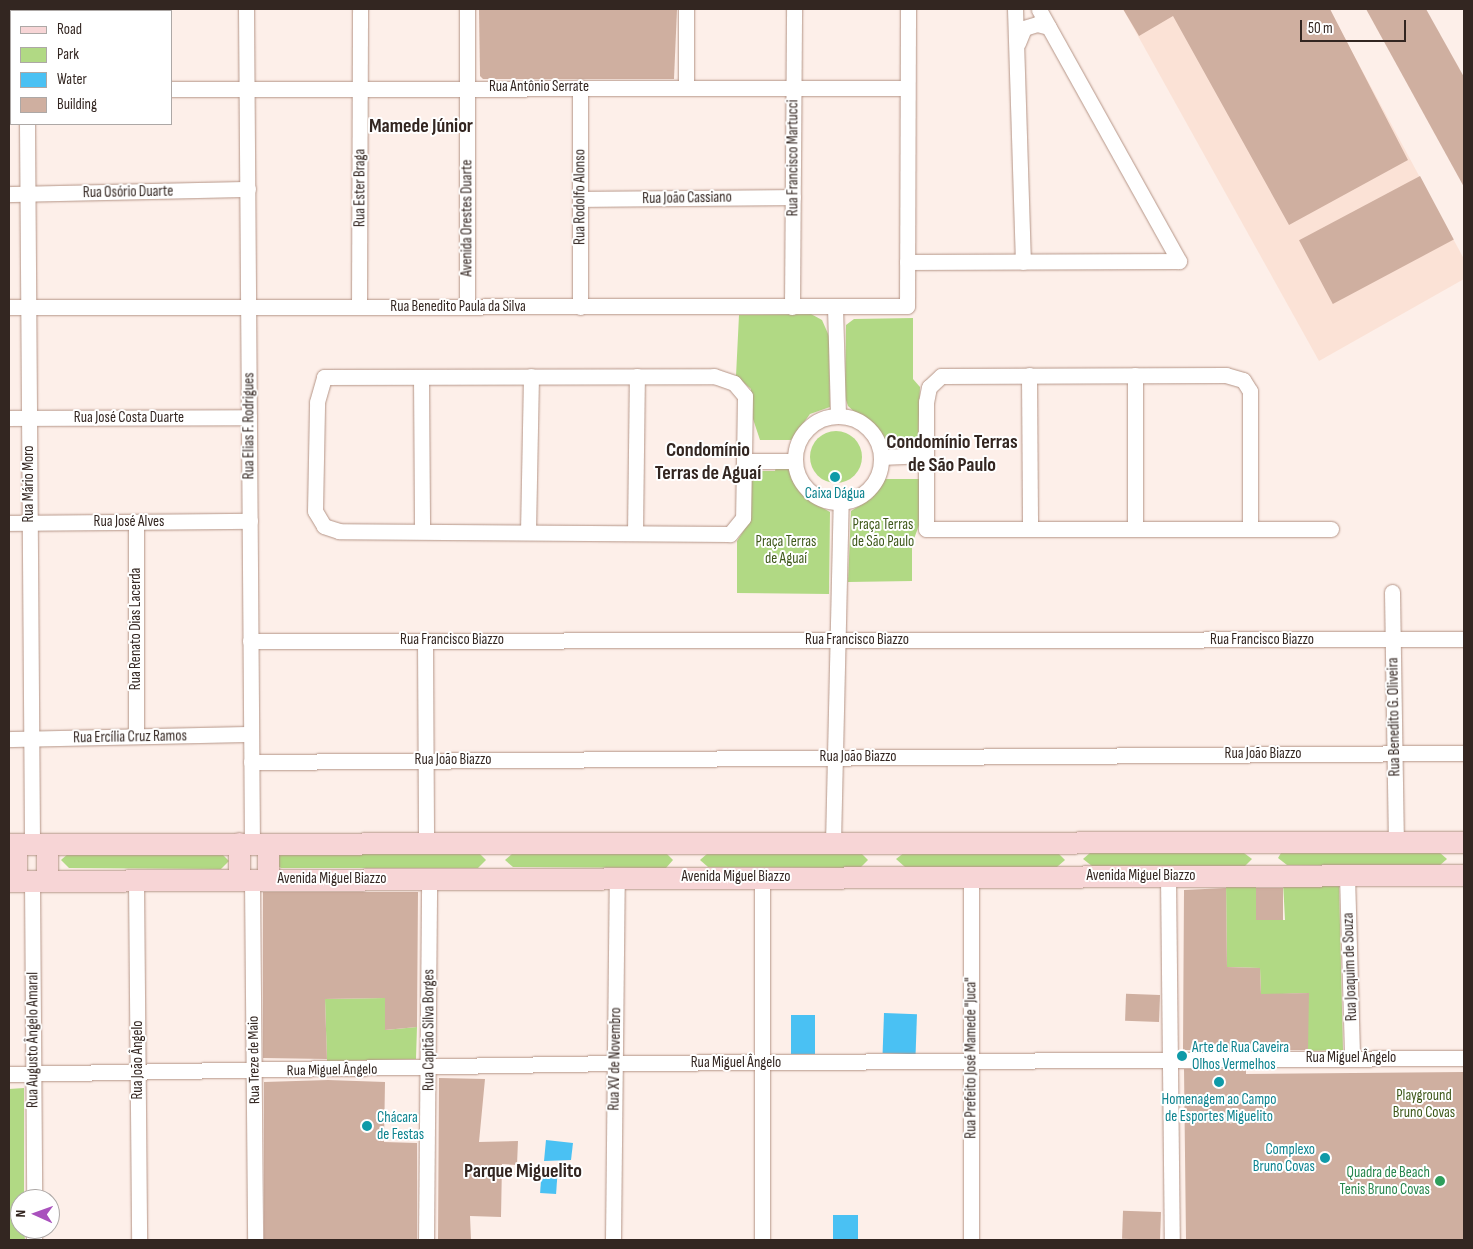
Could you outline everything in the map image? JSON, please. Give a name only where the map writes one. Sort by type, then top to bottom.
[{"type":"street","name":"Rua Elias F. Rodrigues","points":[[246,9],[253,843]]},
{"type":"street","name":"Rua Ester Braga","points":[[359,307],[360,9]]},
{"type":"street","name":"Avenida Orestes Duarte","points":[[467,9],[467,307]]},
{"type":"street","points":[[686,9],[686,88]]},
{"type":"street","name":"Rua Francisco Martucci","points":[[792,307],[794,9]]},
{"type":"street","points":[[908,9],[907,262],[1179,261],[1038,9]]},
{"type":"street","points":[[1015,9],[1023,262]]},
{"type":"street","points":[[1016,49],[1024,28],[1037,24],[1049,27]]},
{"type":"street","name":"Rua Antônio Serrate","points":[[172,89],[467,87],[907,88]]},
{"type":"street","name":"Rua Rodolfo Alonso","points":[[580,87],[580,307]]},
{"type":"street","name":"Rua Mário Moro","points":[[26,844],[31,738],[27,125]]},
{"type":"street","name":"Rua Osório Duarte","points":[[9,194],[248,189]]},
{"type":"street","name":"Rua João Cassiano","points":[[580,199],[793,197]]},
{"type":"street","name":"Rua Benedito Paula da Silva","points":[[9,307],[907,306],[907,262]]},
{"type":"street","points":[[835,307],[838,414]]},
{"type":"street","points":[[1135,375],[1135,529]]},
{"type":"street","points":[[1250,529],[1250,391],[1243,380],[1226,375],[941,376],[930,386],[926,402],[926,529],[1030,529],[1135,529],[1250,529],[1332,529]]},
{"type":"street","points":[[528,532],[531,376]]},
{"type":"street","points":[[531,376],[714,376],[734,383],[744,396],[743,518],[730,534],[339,531],[324,526],[315,511],[317,402],[324,377],[531,376]]},
{"type":"street","points":[[635,533],[637,376]]},
{"type":"street","points":[[1029,376],[1030,529]]},
{"type":"street","points":[[421,377],[422,531]]},
{"type":"street","points":[[838,414],[854,418],[868,427],[878,441],[882,457],[879,474],[870,488],[857,498],[841,502],[824,500],[808,491],[798,477],[794,460],[797,443],[806,428],[820,418],[838,414]]},
{"type":"street","name":"Rua José Costa Duarte","points":[[9,418],[249,417]]},
{"type":"street","points":[[882,457],[926,456]]},
{"type":"street","points":[[744,461],[794,460]]},
{"type":"street","points":[[833,843],[841,502]]},
{"type":"street","name":"Rua José Alves","points":[[9,523],[250,521]]},
{"type":"street","name":"Rua Renato Dias Lacerda","points":[[136,522],[136,736]]},
{"type":"street","name":"Rua Benedito G. Oliveira","points":[[1392,592],[1396,842]]},
{"type":"street","name":"Rua Francisco Biazzo","points":[[250,641],[1464,639]]},
{"type":"street","points":[[425,640],[426,844]]},
{"type":"street","name":"Rua Ercília Cruz Ramos","points":[[9,739],[251,734]]},
{"type":"street","name":"Rua João Biazzo","points":[[251,762],[1464,753]]},
{"type":"street","points":[[881,842],[881,877]]},
{"type":"street","points":[[1256,875],[1257,842]]},
{"type":"street","points":[[26,844],[1462,842],[1462,875]]},
{"type":"street","points":[[253,843],[253,880]]},
{"type":"street","points":[[253,843],[253,880]]},
{"type":"street","points":[[692,843],[693,877]]},
{"type":"street","points":[[26,844],[26,880]]},
{"type":"street","points":[[26,844],[26,880]]},
{"type":"street","name":"Rua Joaquim de Souza","points":[[1347,875],[1352,1058]]},
{"type":"street","name":"Avenida Miguel Biazzo","points":[[26,880],[1462,875]]},
{"type":"street","points":[[1168,876],[1172,1240]]},
{"type":"street","name":"Rua Prefeito José Mamede \"Juca\"","points":[[971,877],[971,1240]]},
{"type":"street","name":"Rua XV de Novembro","points":[[613,1240],[617,878]]},
{"type":"street","points":[[762,878],[762,1240]]},
{"type":"street","name":"Rua Capitão Silva Borges","points":[[426,1240],[429,1069],[429,879]]},
{"type":"street","name":"Rua Augusto Ângelo Amaral","points":[[26,880],[34,1074],[34,1189]]},
{"type":"street","name":"Rua João Ângelo","points":[[136,880],[139,1240]]},
{"type":"street","name":"Rua Treze de Maio","points":[[253,880],[255,1240]]},
{"type":"street","name":"Rua Miguel Ângelo","points":[[9,1074],[429,1069],[615,1063],[1464,1058]]},
{"type":"shaded area","points":[[1123,9],[1329,9],[1464,259],[1464,279],[1319,361]]},
{"type":"green space","points":[[811,314],[822,320],[829,336],[830,407],[810,414],[791,440],[760,440],[751,413],[751,389],[736,376],[739,315]]},
{"type":"green space","points":[[913,318],[913,379],[920,387],[918,442],[886,441],[848,406],[845,397],[846,325],[854,319]]},
{"type":"green space","points":[[831,431],[841,431],[855,438],[862,452],[862,462],[855,476],[841,483],[831,483],[821,479],[814,472],[810,462],[810,452],[814,442],[821,435]]},
{"type":"green space","name":"Praça Terras de Aguaí","points":[[776,466],[790,467],[791,478],[805,498],[830,512],[829,594],[737,593],[737,541],[749,522],[749,482],[761,471],[775,471]]},
{"type":"green space","name":"Praça Terras de São Paulo","points":[[883,479],[919,479],[921,520],[912,544],[912,581],[848,582],[851,511],[872,498]]},
{"type":"green space","points":[[905,852],[1058,853],[1065,860],[1057,867],[905,867],[896,859]]},
{"type":"green space","points":[[1091,852],[1244,853],[1252,859],[1244,867],[1092,866],[1083,859]]},
{"type":"green space","points":[[1439,852],[1447,859],[1439,866],[1287,865],[1278,858],[1281,853]]},
{"type":"green space","points":[[69,853],[222,854],[229,861],[221,869],[69,868],[61,860]]},
{"type":"green space","points":[[479,853],[486,860],[478,868],[281,868],[276,865],[277,856],[283,854]]},
{"type":"green space","points":[[513,853],[666,853],[673,860],[666,868],[513,867],[505,860]]},
{"type":"green space","points":[[708,853],[861,853],[868,860],[860,868],[708,867],[700,860]]},
{"type":"green space","points":[[1256,882],[1256,920],[1285,920],[1283,882],[1339,884],[1343,1050],[1308,1051],[1308,993],[1261,995],[1261,1053],[1247,1053],[1248,994],[1261,994],[1260,968],[1227,967],[1226,884]]},
{"type":"green space","points":[[385,998],[385,1030],[417,1027],[416,1059],[327,1061],[325,999]]},
{"type":"green space","points":[[24,1088],[24,1189],[10,1189],[10,1239],[25,1240],[9,1240],[9,1089]]},
{"type":"water","points":[[884,1013],[917,1014],[916,1054],[883,1053]]},
{"type":"water","points":[[791,1015],[815,1015],[815,1054],[791,1054]]},
{"type":"water","points":[[546,1140],[573,1143],[571,1160],[544,1161]]},
{"type":"water","points":[[542,1166],[558,1167],[556,1194],[540,1193]]},
{"type":"water","points":[[833,1215],[858,1215],[858,1240],[833,1240]]},
{"type":"building","points":[[479,9],[677,9],[674,79],[483,79],[480,76]]},
{"type":"building","points":[[1123,9],[1330,9],[1408,160],[1289,225],[1173,16],[1139,36]]},
{"type":"building","points":[[1366,9],[1426,9],[1464,77],[1464,187]]},
{"type":"building","points":[[1420,176],[1454,240],[1333,304],[1299,240]]},
{"type":"building","points":[[1226,888],[1227,967],[1260,968],[1261,994],[1309,993],[1308,1050],[1183,1050],[1184,890]]},
{"type":"building","points":[[1256,888],[1283,888],[1283,920],[1256,920]]},
{"type":"building","points":[[263,892],[418,892],[417,1027],[385,1030],[385,998],[325,999],[327,1059],[263,1058]]},
{"type":"building","points":[[1126,994],[1160,995],[1159,1022],[1125,1021]]},
{"type":"building","name":"Complexo Bruno Covas","points":[[1184,1069],[1246,1069],[1246,1074],[1464,1072],[1464,1240],[1186,1240]]},
{"type":"building","points":[[439,1078],[485,1079],[479,1142],[518,1141],[517,1165],[502,1164],[501,1217],[470,1216],[471,1240],[438,1240]]},
{"type":"building","points":[[328,1080],[385,1082],[384,1142],[417,1143],[417,1240],[264,1240],[264,1082]]},
{"type":"building","points":[[1123,1211],[1161,1212],[1160,1240],[1122,1239]]},
{"type":"place","name":"Caixa Dágua","points":[[835,477]]},
{"type":"place","name":"Arte de Rua Caveira Olhos Vermelhos","points":[[1182,1056]]},
{"type":"place","name":"Homenagem ao Campo de Esportes Miguelito","points":[[1219,1082]]},
{"type":"place","name":"Chácara de Festas","points":[[367,1126]]},
{"type":"place","name":"Complexo Bruno Covas","points":[[1325,1158]]},
{"type":"place","name":"Quadra de Beach Tenis Bruno Covas","points":[[1440,1181]]},
{"type":"district","name":"Mamede Júnior","points":[[421,126]]},
{"type":"district","name":"Condomínio Terras de São Paulo","points":[[952,454]]},
{"type":"district","name":"Condomínio Terras de Aguaí","points":[[708,462]]},
{"type":"district","name":"Parque Miguelito","points":[[523,1171]]},
{"type":"park label","name":"Playground Bruno Covas","points":[[1424,1104]]}]
